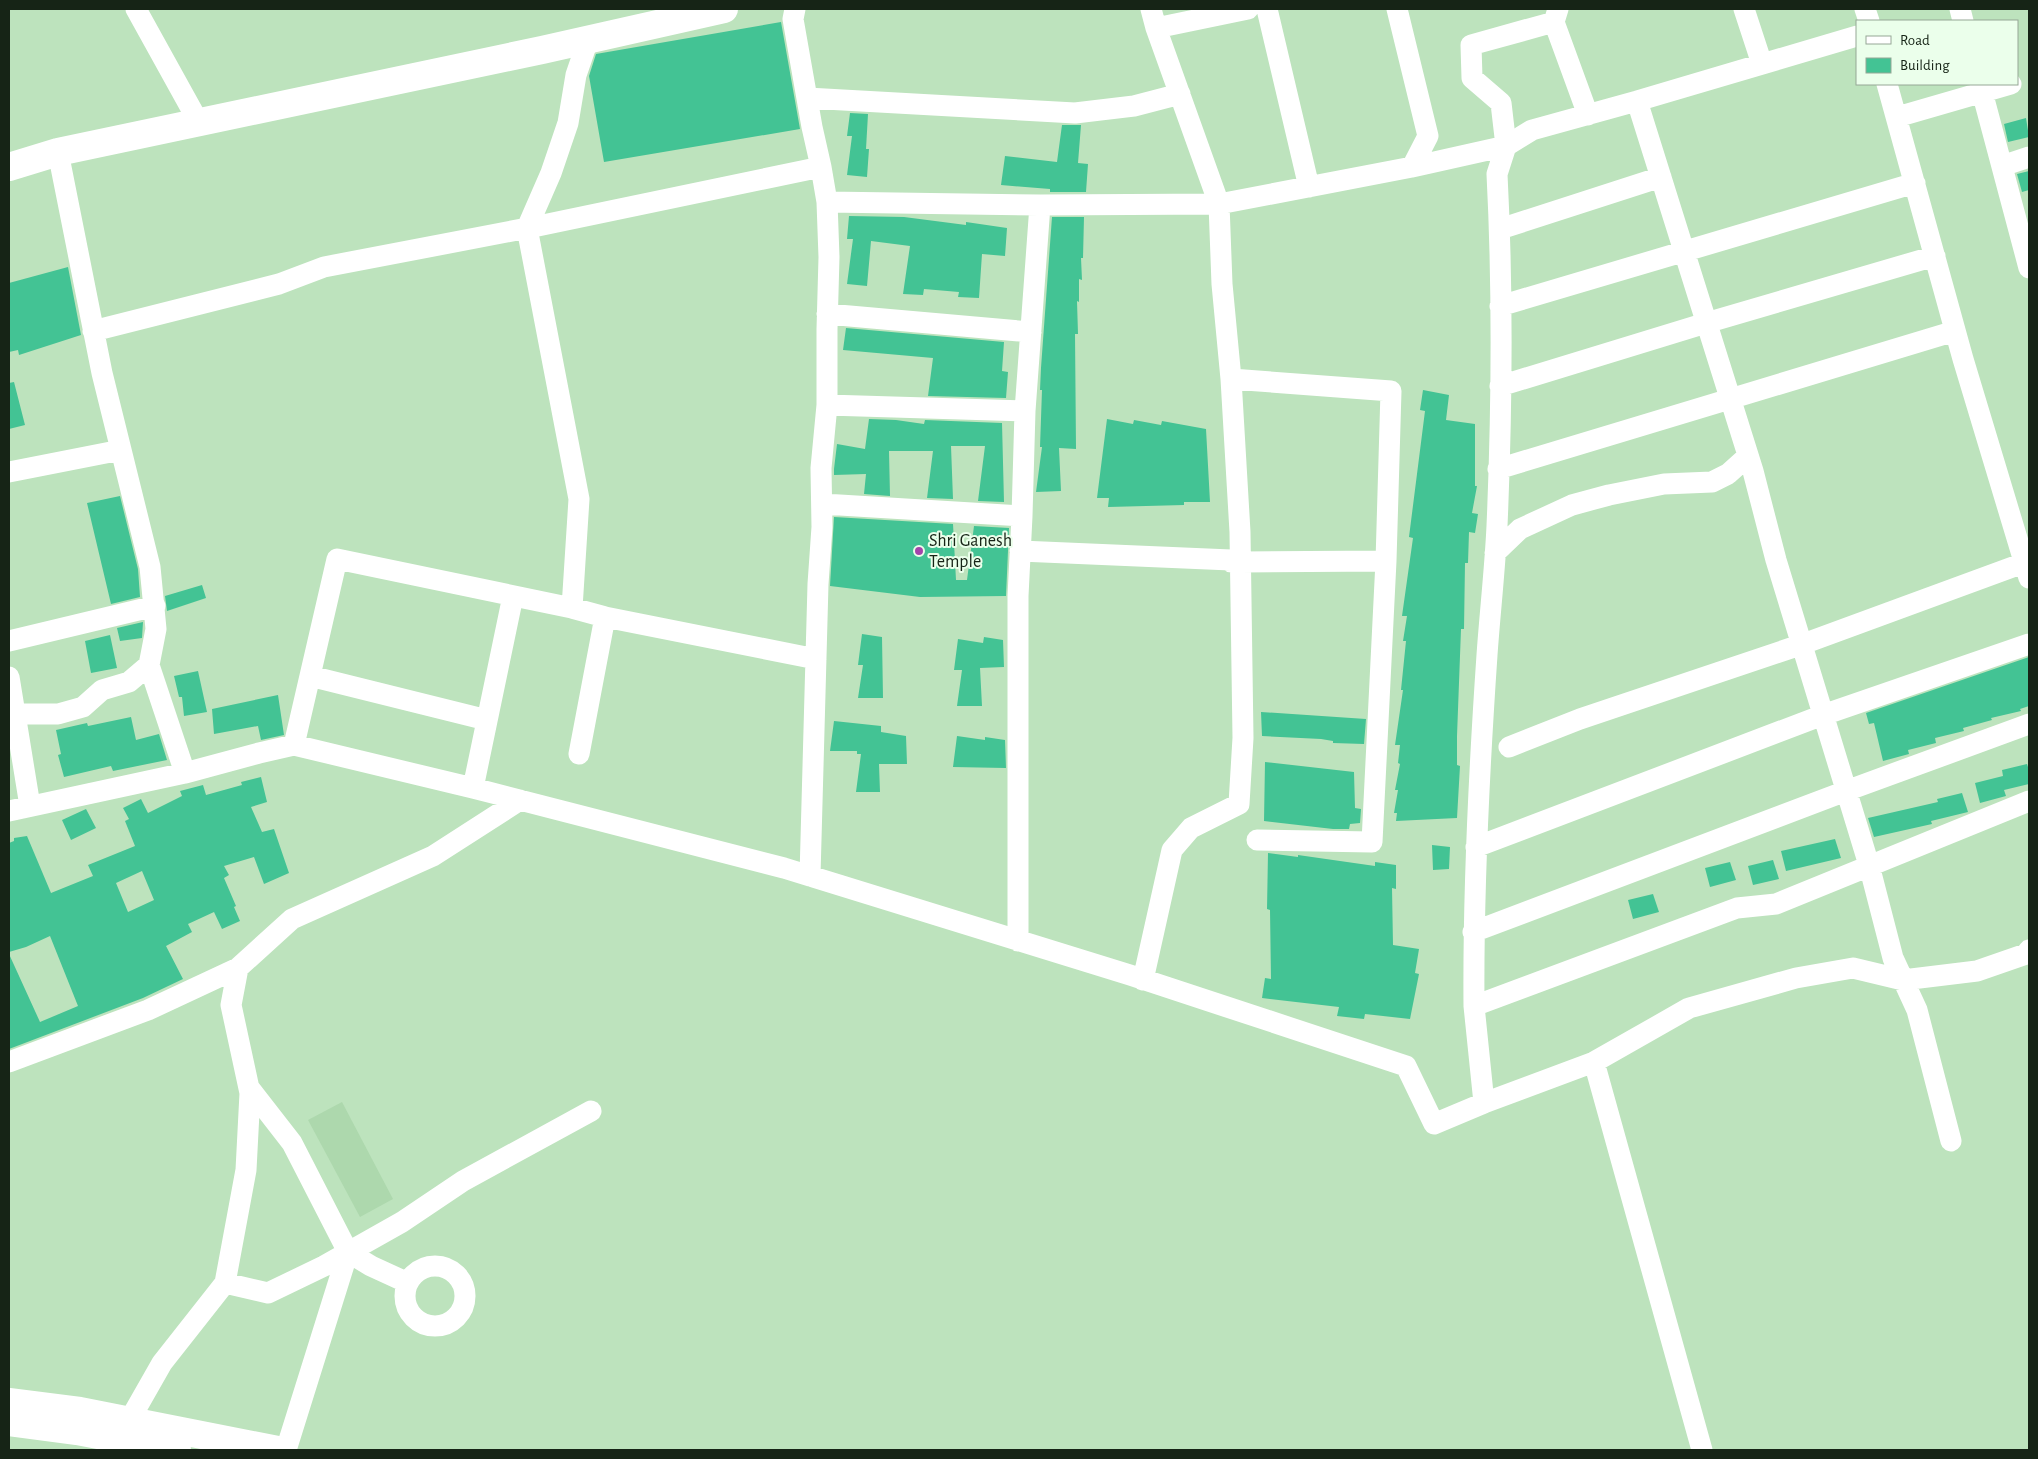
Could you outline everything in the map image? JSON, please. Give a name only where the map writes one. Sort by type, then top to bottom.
[{"type":"street","points":[[136,9],[198,121]]},
{"type":"street","points":[[9,167],[58,152],[198,121],[588,40],[724,9]]},
{"type":"street","points":[[795,9],[793,20],[827,202],[830,257],[827,314],[827,405],[821,468],[823,504],[816,659],[810,876]]},
{"type":"street","points":[[1143,980],[1172,850],[1190,828],[1239,804],[1244,738],[1240,562],[1231,379],[1222,284],[1219,204],[1153,18],[1248,9]]},
{"type":"street","points":[[1267,9],[1309,187]]},
{"type":"street","points":[[1397,9],[1428,136],[1412,167]]},
{"type":"street","points":[[1744,9],[1762,64]]},
{"type":"street","points":[[1484,1103],[1474,1006],[1473,932],[1476,847],[1495,553],[1498,469],[1500,229],[1498,174],[1506,146],[1502,103],[1472,78],[1471,45],[1556,16],[1588,116]]},
{"type":"street","points":[[827,202],[1040,205],[1219,204],[1412,167],[1506,146],[1532,130],[1588,116],[1856,36]]},
{"type":"street","points":[[572,608],[579,499],[527,228],[551,174],[568,123],[576,75],[588,40]]},
{"type":"street","points":[[1509,747],[1580,719],[2028,567],[1956,331],[1887,85]]},
{"type":"street","points":[[1897,117],[1982,88],[2004,85]]},
{"type":"street","points":[[1982,88],[2002,166],[2026,242],[2029,268]]},
{"type":"street","points":[[807,98],[1075,112],[1134,106],[1180,94]]},
{"type":"street","points":[[1637,101],[1748,456],[1776,560],[1869,865],[1893,958],[1917,1010],[1951,1140]]},
{"type":"street","points":[[58,152],[92,331],[150,567],[156,628],[149,665],[185,773]]},
{"type":"street","points":[[2002,166],[2029,157]]},
{"type":"street","points":[[92,331],[279,284],[324,267],[527,228],[821,167]]},
{"type":"street","points":[[1500,229],[1661,177]]},
{"type":"street","points":[[1500,306],[1915,184]]},
{"type":"street","points":[[1018,941],[1018,596],[1025,411],[1040,205]]},
{"type":"street","points":[[1500,386],[1935,256]]},
{"type":"street","points":[[827,314],[1031,332]]},
{"type":"street","points":[[1498,469],[1956,331]]},
{"type":"street","points":[[1231,379],[1391,392],[1386,561],[1372,842],[1257,840]]},
{"type":"street","points":[[827,405],[1025,411]]},
{"type":"street","points":[[9,472],[120,450]]},
{"type":"street","points":[[1495,553],[1520,529],[1572,505],[1608,495],[1664,484],[1712,482],[1728,474],[1748,456]]},
{"type":"street","points":[[823,504],[1022,516]]},
{"type":"street","points":[[1020,550],[1231,560],[1231,562],[1386,561]]},
{"type":"street","points":[[294,746],[337,559],[572,608],[605,617],[816,659]]},
{"type":"street","points":[[473,788],[513,596]]},
{"type":"street","points":[[9,641],[155,606]]},
{"type":"street","points":[[579,754],[605,617]]},
{"type":"street","points":[[1476,847],[1823,716],[2029,644]]},
{"type":"street","points":[[16,714],[58,714],[83,708],[102,690],[129,682],[149,665]]},
{"type":"street","points":[[310,676],[487,720]]},
{"type":"street","points":[[9,677],[30,806]]},
{"type":"street","points":[[1473,932],[2029,724]]},
{"type":"street","points":[[9,811],[185,773],[277,748],[294,746],[473,788],[810,876],[1143,980],[1406,1066],[1434,1124],[1484,1103],[1594,1062],[1689,1008],[1787,981],[1853,968],[1903,980],[1977,971],[2026,954],[2029,950]]},
{"type":"street","points":[[9,1062],[148,1010],[238,968],[292,919],[433,856],[520,800]]},
{"type":"street","points":[[1474,1006],[1737,908],[1776,904],[2029,801]]},
{"type":"street","points":[[126,1430],[162,1364],[225,1283],[246,1170],[250,1089],[231,1005],[238,968]]},
{"type":"street","points":[[1594,1062],[1702,1450]]},
{"type":"street","points":[[250,1089],[292,1143],[348,1252],[371,1266],[408,1283]]},
{"type":"street","points":[[225,1283],[268,1293],[402,1222],[463,1182],[591,1111]]},
{"type":"street","points":[[286,1450],[348,1252]]},
{"type":"street","points":[[9,1402],[47,1406],[126,1430],[177,1450]]},
{"type":"street","points":[[9,1422],[126,1430],[278,1450]]},
{"type":"shaded area","points":[[342,1102],[393,1199],[360,1217],[308,1120]]},
{"type":"building","points":[[781,22],[800,129],[604,162],[589,76],[596,54]]},
{"type":"building","points":[[850,113],[868,114],[866,149],[869,149],[867,177],[847,175],[852,136],[847,136]]},
{"type":"building","points":[[2026,118],[2029,137],[2008,142],[2004,124]]},
{"type":"building","points":[[1062,125],[1081,125],[1078,163],[1088,164],[1086,192],[1050,192],[1050,189],[1001,185],[1005,156],[1057,162]]},
{"type":"building","points":[[2029,171],[2029,190],[2022,192],[2017,174]]},
{"type":"building","points":[[849,216],[904,217],[966,225],[966,222],[1007,228],[1005,256],[982,254],[979,298],[958,297],[959,292],[924,289],[923,295],[903,294],[910,246],[871,241],[867,286],[847,284],[853,239],[847,239]]},
{"type":"building","points":[[1052,217],[1084,217],[1083,258],[1081,258],[1082,280],[1079,279],[1079,302],[1077,301],[1078,334],[1075,334],[1076,449],[1059,448],[1061,491],[1036,492],[1042,447],[1040,447],[1042,390],[1040,390]]},
{"type":"building","points":[[68,267],[81,335],[19,355],[18,350],[9,352],[9,283]]},
{"type":"building","points":[[846,328],[1004,342],[1002,371],[1008,372],[1006,398],[928,396],[933,358],[843,350]]},
{"type":"building","points":[[14,382],[25,425],[9,429],[9,383]]},
{"type":"building","points":[[1423,390],[1449,395],[1446,420],[1475,424],[1475,486],[1477,486],[1472,513],[1478,514],[1475,533],[1469,532],[1468,563],[1465,563],[1464,629],[1461,629],[1457,736],[1457,765],[1460,766],[1457,818],[1396,821],[1397,813],[1394,813],[1398,790],[1395,790],[1400,764],[1398,763],[1400,745],[1395,745],[1403,690],[1401,690],[1406,641],[1403,641],[1407,616],[1402,616],[1413,538],[1409,537],[1425,411],[1420,410]]},
{"type":"building","points":[[869,419],[924,424],[925,420],[1002,423],[1004,502],[978,501],[985,446],[951,446],[953,499],[927,498],[933,451],[889,451],[890,496],[864,494],[866,474],[834,475],[834,469],[837,444],[865,449]]},
{"type":"building","points":[[1107,419],[1133,424],[1134,420],[1161,425],[1162,421],[1206,429],[1210,502],[1184,502],[1184,505],[1108,507],[1109,498],[1097,498]]},
{"type":"building","points":[[120,496],[138,569],[140,597],[111,604],[87,503]]},
{"type":"building","name":"Shri Ganesh Temple","points":[[834,517],[953,524],[956,580],[967,580],[974,526],[1009,528],[1006,596],[920,597],[830,586]]},
{"type":"building","points":[[202,585],[206,598],[167,611],[165,596]]},
{"type":"building","points":[[143,622],[142,638],[120,641],[117,628]]},
{"type":"building","points":[[862,634],[882,637],[883,698],[858,698],[863,665],[858,665]]},
{"type":"building","points":[[110,635],[117,668],[91,673],[85,641]]},
{"type":"building","points":[[984,637],[1003,640],[1004,667],[980,668],[982,706],[957,706],[962,670],[954,670],[958,639],[983,643]]},
{"type":"building","points":[[2029,657],[2029,706],[2020,709],[2021,711],[1991,718],[1992,720],[1963,728],[1964,731],[1935,738],[1936,743],[1908,750],[1909,754],[1883,761],[1874,723],[1869,724],[1866,713]]},
{"type":"building","points":[[198,671],[207,712],[184,716],[182,697],[179,697],[174,676]]},
{"type":"building","points":[[278,695],[284,735],[261,740],[258,726],[214,734],[212,709]]},
{"type":"building","points":[[1261,712],[1366,719],[1364,744],[1333,743],[1333,741],[1321,739],[1262,736]]},
{"type":"building","points":[[131,717],[136,740],[159,734],[167,760],[113,771],[111,766],[64,777],[58,755],[61,754],[56,730],[87,723],[88,726]]},
{"type":"building","points":[[834,721],[881,726],[881,732],[906,736],[907,764],[879,764],[880,792],[856,792],[861,754],[857,754],[857,751],[830,751]]},
{"type":"building","points":[[957,736],[985,740],[985,737],[1005,740],[1006,768],[953,767]]},
{"type":"building","points":[[1265,762],[1354,772],[1355,808],[1361,809],[1360,823],[1350,824],[1349,829],[1333,829],[1264,821]]},
{"type":"building","points":[[2027,764],[2029,784],[2004,790],[2006,796],[1980,803],[1975,783],[2003,776],[2002,770]]},
{"type":"building","points":[[261,777],[267,802],[251,807],[262,832],[274,829],[289,873],[264,884],[254,857],[224,866],[229,875],[224,878],[240,921],[222,929],[214,912],[188,924],[192,932],[166,946],[183,979],[143,998],[9,1049],[9,954],[40,1022],[78,1006],[50,936],[26,947],[9,952],[9,843],[14,841],[14,838],[27,836],[51,893],[93,876],[88,865],[135,846],[125,821],[129,819],[123,808],[141,799],[148,813],[182,796],[180,791],[203,785],[206,795],[242,785],[241,782]],"holes":[[[142,871],[154,900],[128,912],[116,883]]]},
{"type":"building","points":[[1962,793],[1968,812],[1931,821],[1932,824],[1874,837],[1868,818],[1938,802],[1937,799]]},
{"type":"building","points":[[86,809],[96,828],[71,840],[62,820]]},
{"type":"building","points":[[1835,839],[1841,858],[1786,871],[1781,851]]},
{"type":"building","points":[[1432,845],[1450,847],[1449,869],[1433,870]]},
{"type":"building","points":[[1268,853],[1298,857],[1298,855],[1375,866],[1375,862],[1396,865],[1396,889],[1392,888],[1393,945],[1419,949],[1415,973],[1419,974],[1410,1019],[1365,1014],[1364,1019],[1337,1016],[1339,1007],[1262,998],[1265,978],[1271,979],[1270,910],[1267,909]]},
{"type":"building","points":[[1773,860],[1779,879],[1753,885],[1748,866]]},
{"type":"building","points":[[1730,862],[1736,880],[1710,887],[1705,868]]},
{"type":"building","points":[[1653,894],[1659,912],[1633,919],[1628,900]]},
{"type":"place","name":"Shri Ganesh Temple","points":[[919,551]]}]
